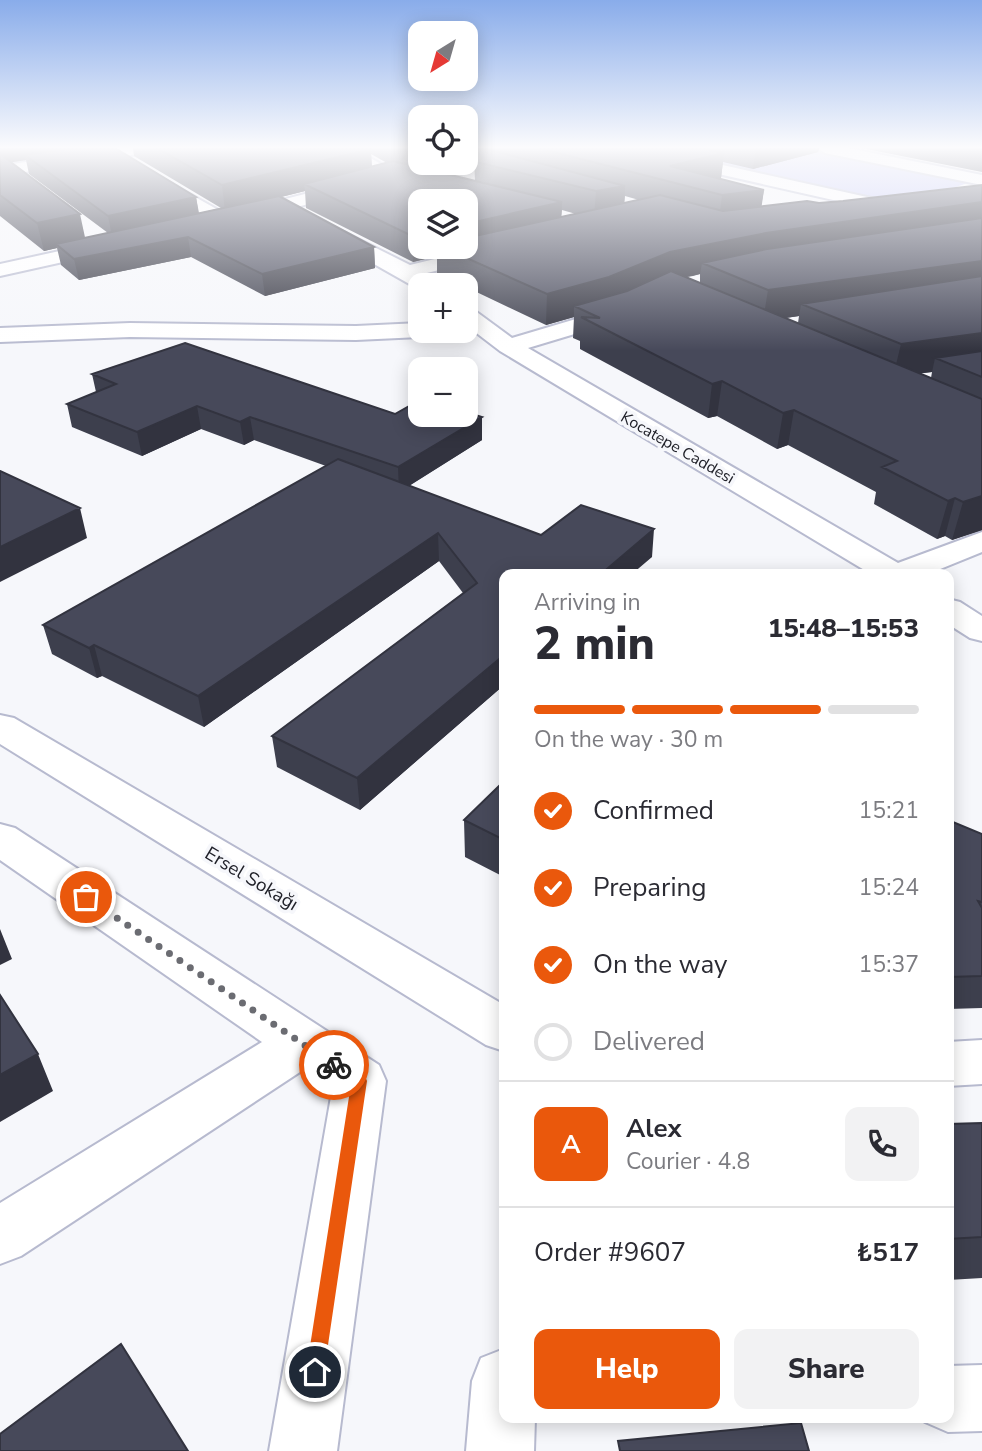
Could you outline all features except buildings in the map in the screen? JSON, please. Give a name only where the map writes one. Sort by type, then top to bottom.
[{"type":"street","points":[[215,216],[222,220]]},
{"type":"street","points":[[196,226],[241,216]]},
{"type":"street","points":[[301,216],[407,272],[501,249]]},
{"type":"street","points":[[920,216],[982,234]]},
{"type":"street","points":[[88,231],[108,246]]},
{"type":"street","points":[[933,242],[982,234]]},
{"type":"street","points":[[0,270],[133,240]]},
{"type":"street","points":[[508,346],[616,315],[637,305]]},
{"type":"street","name":"Kocatepe Caddesi","points":[[478,327],[888,569]]},
{"type":"street","points":[[0,335],[130,330],[408,330]]},
{"type":"street","points":[[910,569],[982,541]]},
{"type":"street","points":[[954,613],[982,631]]},
{"type":"street","name":"Ersel Sokağı","points":[[0,727],[499,1027]]},
{"type":"street","points":[[0,839],[360,1081],[303,1451]]},
{"type":"street","points":[[0,1236],[302,1044]]},
{"type":"street","points":[[954,1064],[982,1062]]},
{"type":"street","points":[[954,1399],[982,1398]]},
{"type":"way so far","points":[[86,897],[334,1065]]},
{"type":"route","points":[[315,1372],[360,1081],[334,1065]]}]
